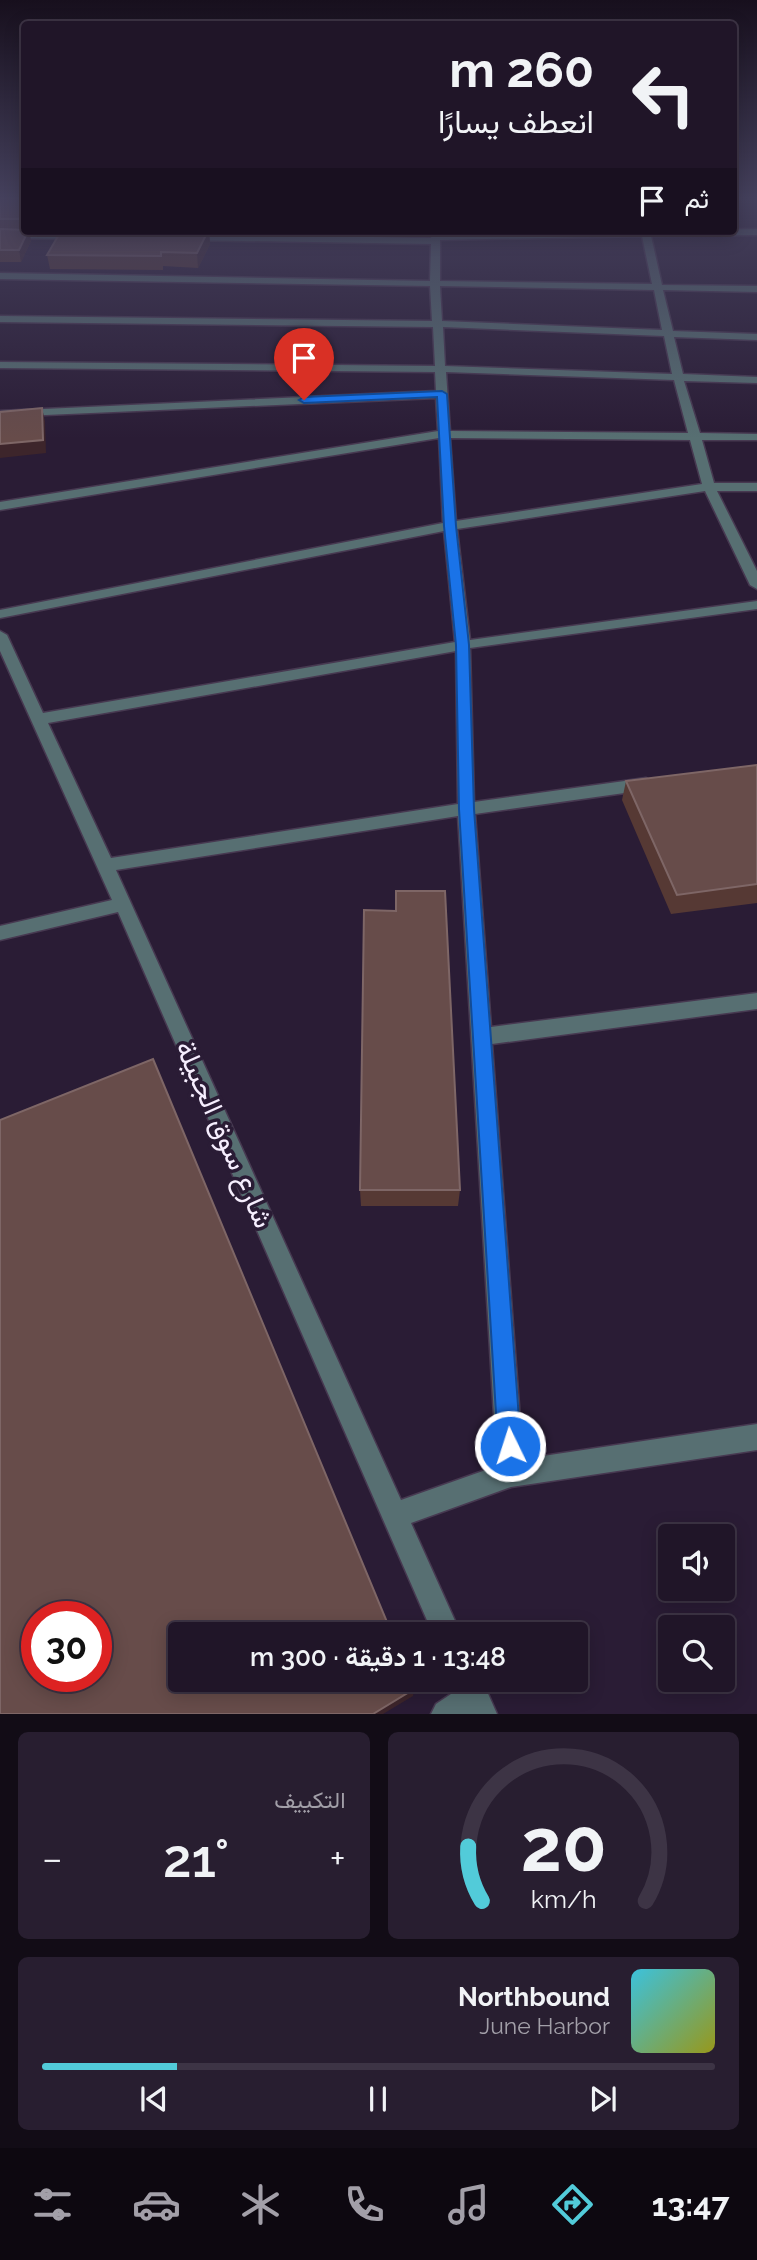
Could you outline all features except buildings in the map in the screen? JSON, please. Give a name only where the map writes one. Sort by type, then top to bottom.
[{"type":"street","points":[[144,279],[757,289]]},
{"type":"street","points":[[435,279],[450,526],[463,645],[466,809],[511,1474]]},
{"type":"street","points":[[655,279],[678,377],[709,487],[757,585]]},
{"type":"street","points":[[0,319],[438,324],[757,337]]},
{"type":"street","points":[[0,365],[440,369],[757,380]]},
{"type":"street","points":[[0,414],[442,394]]},
{"type":"street","points":[[0,506],[444,435],[757,437]]},
{"type":"street","points":[[0,614],[450,526],[709,487],[757,487]]},
{"type":"street","points":[[38,719],[463,645],[757,605]]},
{"type":"street","name":"شارع سوق الجبيلة","points":[[3,651],[38,719],[123,904],[442,1622]]},
{"type":"street","points":[[105,865],[660,782]]},
{"type":"street","points":[[0,933],[123,904]]},
{"type":"street","points":[[482,1037],[757,1001]]},
{"type":"street","points":[[394,1516],[511,1474],[757,1437]]},
{"type":"street","points":[[446,1714],[474,1697]]},
{"type":"route","points":[[304,400],[442,394],[450,526],[463,645],[466,809],[510,1446]]}]
